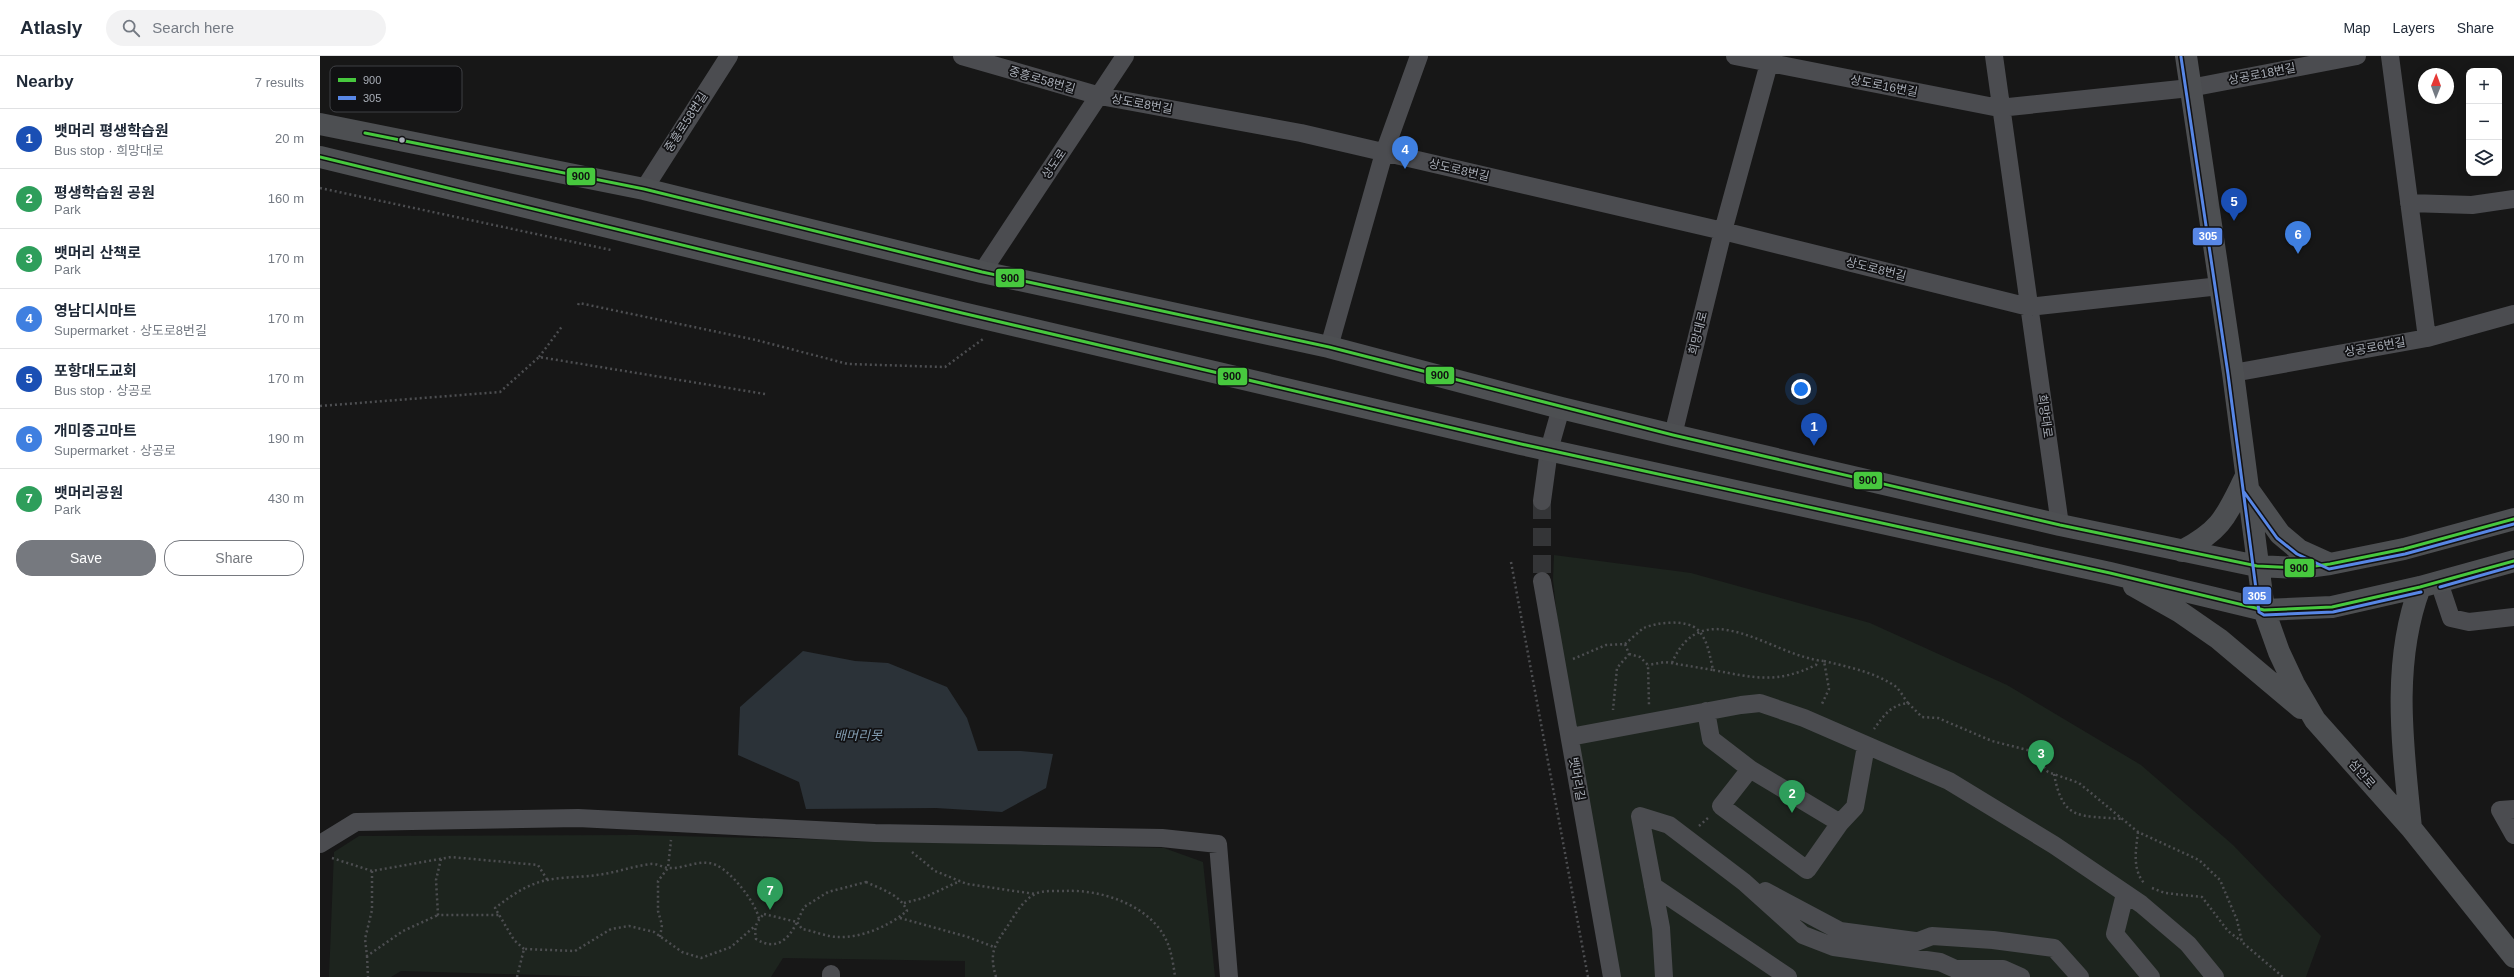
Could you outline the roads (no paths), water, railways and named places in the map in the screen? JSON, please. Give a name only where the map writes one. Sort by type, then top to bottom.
[{"type":"main road","name":"섬안로","points":[[2186,56],[2233,373],[2264,610],[2284,663],[2315,720],[2411,828],[2514,957]]},
{"type":"main road","points":[[320,124],[644,189],[982,272],[1329,347],[1561,408],[2060,525],[2258,566],[2300,568],[2330,564],[2404,549],[2514,519]]},
{"type":"main road","points":[[320,157],[1004,322],[1549,450],[2110,573],[2264,610],[2332,607],[2430,585],[2514,560]]},
{"type":"main road","points":[[2182,551],[2214,531],[2225,518],[2247,482],[2280,534],[2299,550],[2330,564]]},
{"type":"main road","points":[[2110,573],[2180,612],[2219,639],[2315,720]]},
{"type":"main road","points":[[2411,828],[2402,736],[2405,637],[2430,585]]},
{"type":"street","name":"중흥로58번길","points":[[644,189],[729,56]]},
{"type":"street","name":"중흥로58번길","points":[[962,56],[1100,96]]},
{"type":"street","name":"상도로","points":[[982,272],[1126,56]]},
{"type":"street","points":[[1329,347],[1384,153],[1419,56]]},
{"type":"street","name":"상도로16번길","points":[[1735,56],[1770,60],[1999,108],[2190,88]]},
{"type":"street","points":[[1994,56],[1999,108],[2029,307]]},
{"type":"street","name":"상공로18번길","points":[[2190,88],[2357,56]]},
{"type":"street","points":[[2390,56],[2427,338]]},
{"type":"street","points":[[1722,231],[1770,60]]},
{"type":"street","name":"상도로8번길","points":[[1100,96],[1301,133],[1722,231],[2029,307],[2220,286]]},
{"type":"street","points":[[2409,203],[2472,205],[2514,200]]},
{"type":"street","name":"희망대로","points":[[1673,434],[1722,231]]},
{"type":"street","name":"희망대로","points":[[2029,307],[2060,525]]},
{"type":"street","name":"상공로6번길","points":[[2233,373],[2427,338],[2514,314]]},
{"type":"street","points":[[1542,501],[1549,450],[1561,408]]},
{"type":"street","name":"뱃머리길","points":[[1542,581],[1612,977]]},
{"type":"street","points":[[2430,585],[2450,618],[2469,622],[2514,617]]},
{"type":"street","points":[[1570,737],[1760,703],[1812,722],[1949,781],[2054,845],[2125,894],[2188,944],[2215,977]]},
{"type":"street","points":[[1706,712],[1712,739],[1750,768],[1840,823]]},
{"type":"street","points":[[1750,768],[1721,806],[1807,870],[1840,823],[1855,807],[1866,746]]},
{"type":"street","points":[[2514,809],[2500,810],[2514,835]]},
{"type":"street","points":[[1664,977],[1661,928],[1640,816],[1669,825],[1744,882],[1803,935],[1834,947],[1940,962],[1965,973],[2003,969],[2021,977]]},
{"type":"street","points":[[323,850],[356,822],[578,818],[902,833],[1162,838],[1218,844],[1229,977]]},
{"type":"street","points":[[1744,882],[1749,881],[1840,931],[1917,942]]},
{"type":"street","points":[[1653,886],[1788,977]]},
{"type":"street","points":[[2125,894],[2115,934],[2151,977]]},
{"type":"street","points":[[1884,954],[1932,936],[1993,940],[2054,948],[2080,977]]},
{"type":"water","name":"배머리못","points":[[803,651],[855,661],[888,663],[947,687],[967,718],[978,751],[1021,751],[1053,754],[1046,788],[1002,812],[936,808],[806,809],[799,782],[738,755],[740,707]]},
{"type":"tunnel","points":[[1542,501],[1542,581]]},
{"type":"place","name":"영남디시마트","points":[[1405,169]]},
{"type":"place","name":"포항대도교회","points":[[2234,221]]},
{"type":"place","name":"개미중고마트","points":[[2298,254]]},
{"type":"place","name":"뱃머리 평생학습원","points":[[1814,446]]},
{"type":"place","name":"뱃머리 산책로","points":[[2041,773]]},
{"type":"place","name":"평생학습원 공원","points":[[1792,813]]},
{"type":"place","name":"뱃머리공원","points":[[770,910]]}]
